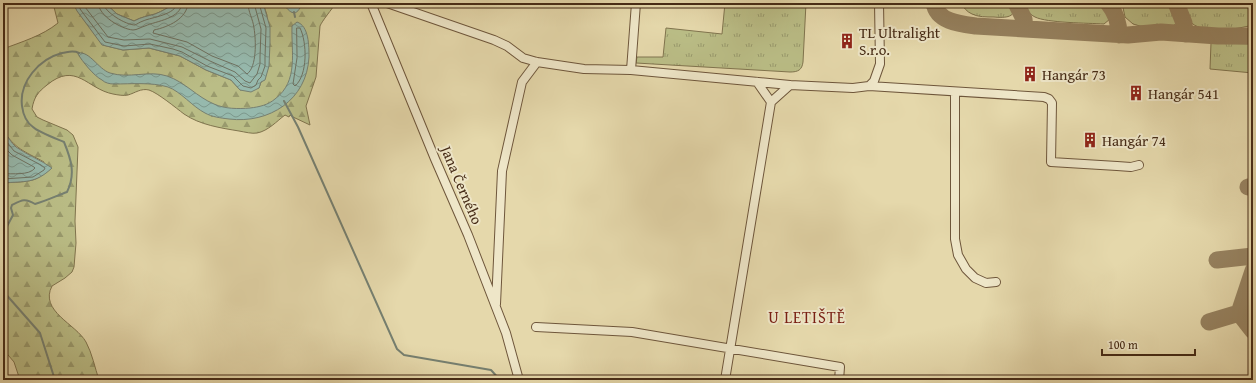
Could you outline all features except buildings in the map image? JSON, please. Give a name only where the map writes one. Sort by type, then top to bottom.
[{"type":"street","name":"Jana Černého","points":[[371,3],[468,235],[512,352],[519,380]]},
{"type":"street","points":[[387,3],[494,40],[507,46],[523,58],[537,62],[584,69],[632,70],[790,85],[853,88],[869,86],[1049,98],[1052,103],[1051,162],[1122,166],[1139,165]]},
{"type":"street","points":[[632,70],[636,3]]},
{"type":"street","points":[[869,86],[874,81],[880,64],[879,3]]},
{"type":"street","points":[[496,307],[502,171],[522,82],[537,62]]},
{"type":"street","points":[[757,82],[771,102]]},
{"type":"street","points":[[725,380],[771,102],[790,85]]},
{"type":"street","points":[[955,92],[955,239],[958,255],[966,269],[975,278],[986,282],[996,282]]},
{"type":"street","points":[[536,327],[632,332],[840,367],[839,380]]},
{"type":"green space","points":[[53,3],[77,3],[75,7],[103,45],[123,50],[149,48],[180,56],[206,70],[231,80],[240,90],[259,88],[261,82],[265,79],[267,15],[263,3],[336,3],[320,26],[316,77],[306,106],[310,125],[290,115],[289,117],[285,115],[269,128],[257,133],[248,133],[218,127],[190,118],[162,97],[149,90],[141,90],[126,95],[115,94],[104,91],[74,76],[57,78],[37,95],[32,109],[37,117],[67,130],[73,135],[78,147],[74,267],[72,272],[52,286],[49,295],[50,303],[60,317],[81,335],[86,342],[99,380],[20,380],[14,362],[3,349],[3,183],[24,182],[40,177],[44,162],[16,146],[3,130],[3,49],[38,35],[52,28],[58,23]]},
{"type":"green space","points":[[105,3],[175,3],[158,13],[134,21],[117,14]]},
{"type":"green space","points":[[725,3],[806,3],[803,62],[801,69],[795,72],[790,72],[636,63],[637,57],[663,57],[666,28],[722,34]]},
{"type":"green space","points":[[961,3],[1011,3],[1014,12],[1010,16],[1006,17],[979,16],[968,12]]},
{"type":"green space","points":[[1023,3],[1103,3],[1111,15],[1110,19],[1104,24],[1041,19],[1033,16]]},
{"type":"green space","points":[[1122,3],[1170,3],[1177,17],[1177,23],[1170,28],[1140,26],[1133,24],[1125,17]]},
{"type":"green space","points":[[1188,3],[1253,3],[1253,25],[1219,30],[1201,28],[1194,25],[1189,20],[1184,5]]},
{"type":"green space","points":[[1211,43],[1253,44],[1253,73],[1210,69]]},
{"type":"water","points":[[77,3],[105,3],[117,14],[134,21],[158,13],[175,3],[263,3],[270,27],[269,66],[265,80],[261,82],[259,88],[251,92],[240,90],[231,80],[206,70],[180,56],[149,48],[123,50],[102,45],[77,11],[75,7]]},
{"type":"water","points":[[283,3],[302,3],[298,11],[293,13],[288,10]]},
{"type":"water","points":[[297,22],[301,24],[306,32],[309,47],[307,72],[301,86],[293,97],[283,106],[271,113],[244,120],[217,117],[205,113],[173,89],[161,85],[106,83],[92,72],[78,54],[82,53],[90,57],[110,73],[117,75],[160,74],[180,82],[202,98],[218,106],[253,108],[272,101],[283,92],[288,84],[291,75],[293,56],[292,26]]},
{"type":"water","points":[[3,130],[16,147],[52,168],[40,177],[29,181],[3,183]]},
{"type":"waterway","points":[[294,12],[295,17]]},
{"type":"waterway","points":[[3,234],[13,215],[11,208],[12,205],[24,200],[35,204],[47,200],[67,192],[70,185],[72,167],[64,142],[35,129],[31,125],[25,118],[23,112],[22,97],[27,80],[38,66],[46,60],[62,53],[73,51],[79,53]]},
{"type":"waterway","points":[[284,101],[298,127],[397,349],[404,355],[491,370],[500,380]]},
{"type":"waterway","points":[[3,291],[40,333],[55,380]]},
{"type":"taxiway","points":[[934,3],[936,9],[944,18],[956,23],[976,26],[1128,35],[1161,32],[1218,36],[1253,36]]},
{"type":"taxiway","points":[[1016,3],[1024,19],[1025,29]]},
{"type":"taxiway","points":[[1108,3],[1116,18],[1119,35]]},
{"type":"taxiway","points":[[1176,3],[1184,23],[1185,34]]},
{"type":"taxiway","points":[[1248,187],[1253,186]]},
{"type":"taxiway","points":[[1217,260],[1253,256]]},
{"type":"taxiway","points":[[1239,313],[1253,271]]},
{"type":"taxiway","points":[[1239,313],[1253,331]]},
{"type":"taxiway","points":[[1209,322],[1239,313]]},
{"type":"place","name":"TL Ultralight S.r.o.","points":[[847,41]]},
{"type":"place","name":"Hangár 73","points":[[1030,74]]},
{"type":"place","name":"Hangár 541","points":[[1136,93]]},
{"type":"place","name":"Hangár 74","points":[[1090,140]]},
{"type":"district","name":"U LETIŠTĚ","points":[[807,317]]}]
